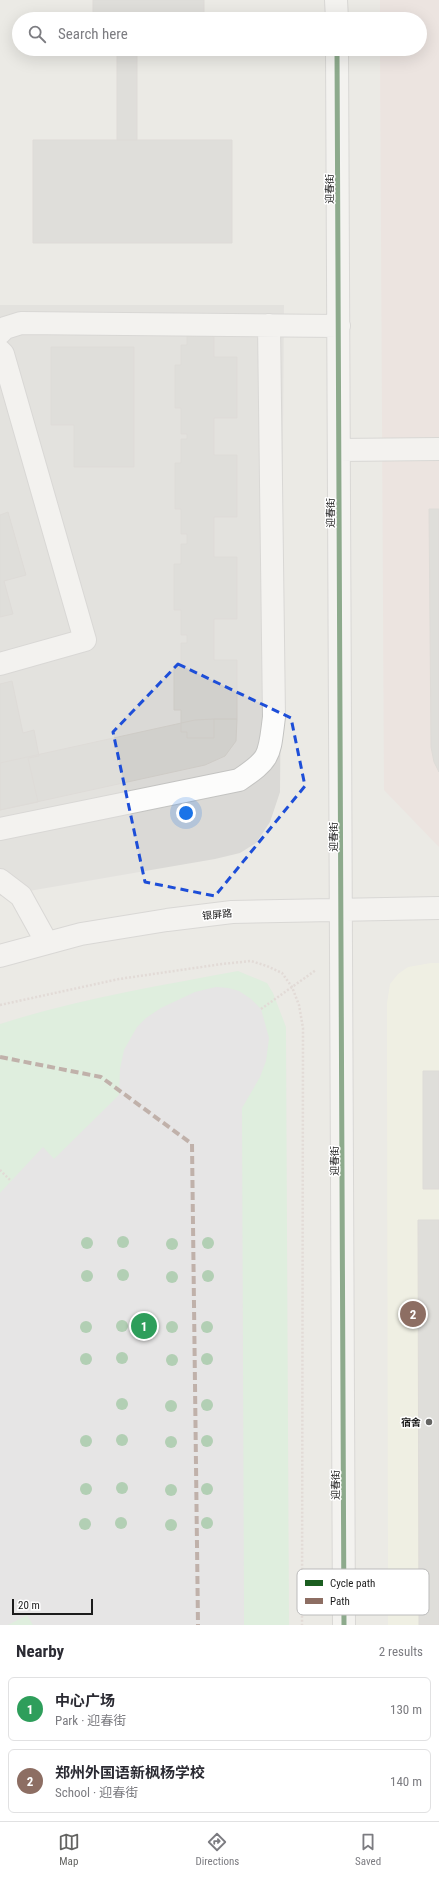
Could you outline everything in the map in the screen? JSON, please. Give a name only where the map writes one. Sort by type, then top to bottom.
[{"type":"street","points":[[336,0],[337,12]]},
{"type":"street","name":"迎春街","points":[[337,56],[344,1569]]},
{"type":"street","points":[[0,332],[5,328],[21,322],[339,326]]},
{"type":"street","points":[[0,829],[239,780],[259,767],[269,753],[274,717],[269,326]]},
{"type":"street","points":[[0,351],[3,354],[85,640],[0,664]]},
{"type":"street","points":[[339,450],[439,450]]},
{"type":"street","points":[[0,880],[21,896],[47,943]]},
{"type":"street","name":"银屏路","points":[[0,956],[47,943],[104,930],[232,912],[439,908]]},
{"type":"street","name":"迎春街","points":[[344,1615],[344,1625]]},
{"type":"path","points":[[261,1009],[342,951]]},
{"type":"path","points":[[0,1004],[119,978],[222,964],[251,962],[267,966],[282,973],[292,987],[299,1005],[303,1028],[302,1569]]},
{"type":"path","points":[[0,1170],[11,1181]]},
{"type":"path","points":[[302,1615],[302,1625]]},
{"type":"highlighted area","points":[[178,664],[291,718],[305,786],[215,896],[145,882],[113,732]]},
{"type":"shaded area","points":[[380,0],[439,0],[439,847],[384,790],[380,56],[427,56],[427,12],[380,12]]},
{"type":"shaded area","points":[[0,305],[284,305],[280,792],[270,822],[256,843],[240,853],[215,859],[0,896]]},
{"type":"shaded area","points":[[439,963],[439,1625],[388,1625],[388,1615],[429,1615],[429,1569],[388,1569],[387,1003],[390,984],[398,974],[408,967]]},
{"type":"shaded area","points":[[216,987],[239,991],[251,999],[261,1009],[269,1038],[266,1061],[260,1077],[242,1108],[244,1625],[33,1625],[27,1615],[8,1625],[0,1625],[0,1193],[43,1147],[54,1159],[119,1095],[120,1069],[124,1050],[137,1027],[146,1018],[161,1008],[195,992]]},
{"type":"green space","points":[[238,971],[267,983],[273,993],[286,1027],[289,1625],[0,1625],[0,1024],[88,1000]]},
{"type":"building","points":[[93,0],[204,0],[204,12],[93,12]]},
{"type":"building","points":[[117,56],[137,56],[137,140],[117,140]]},
{"type":"building","points":[[33,140],[232,140],[232,243],[33,243]]},
{"type":"building","points":[[187,336],[214,336],[214,357],[237,357],[237,418],[214,418],[214,455],[237,455],[237,517],[214,517],[214,557],[237,557],[237,619],[214,619],[214,660],[237,660],[237,719],[214,719],[214,738],[187,738],[187,732],[181,732],[181,710],[174,710],[174,665],[181,665],[181,643],[187,643],[187,635],[181,635],[181,610],[174,610],[174,564],[181,564],[181,544],[187,544],[187,534],[181,534],[181,509],[175,509],[175,463],[181,463],[181,439],[187,439],[187,434],[181,434],[181,408],[175,408],[175,365],[181,365],[181,345],[187,345]]},
{"type":"building","points":[[51,347],[134,347],[134,467],[74,467],[74,425],[51,425]]},
{"type":"building","points":[[429,509],[439,509],[439,772],[434,762],[431,747]]},
{"type":"building","points":[[8,512],[26,575],[4,581],[13,614],[0,617],[0,515]]},
{"type":"building","points":[[12,681],[23,733],[34,730],[39,756],[28,758],[38,802],[0,810],[0,684]]},
{"type":"building","points":[[237,719],[236,741],[225,756],[205,765],[0,810],[0,763],[195,720]]},
{"type":"building","points":[[423,1071],[439,1071],[439,1189],[423,1189]]},
{"type":"building","name":"宿舍","points":[[418,1220],[439,1220],[439,1625],[419,1625],[419,1615],[429,1615],[429,1569],[419,1569]]},
{"type":"marked path","points":[[0,1057],[101,1077],[192,1144],[198,1625]]},
{"type":"cycle path","points":[[337,56],[344,1569]]},
{"type":"cycle path","points":[[344,1615],[344,1625]]},
{"type":"place","name":"郑州外国语新枫杨学校","points":[[413,1314]]},
{"type":"place","name":"中心广场","points":[[144,1326]]},
{"type":"place","name":"宿舍","points":[[429,1422]]}]
